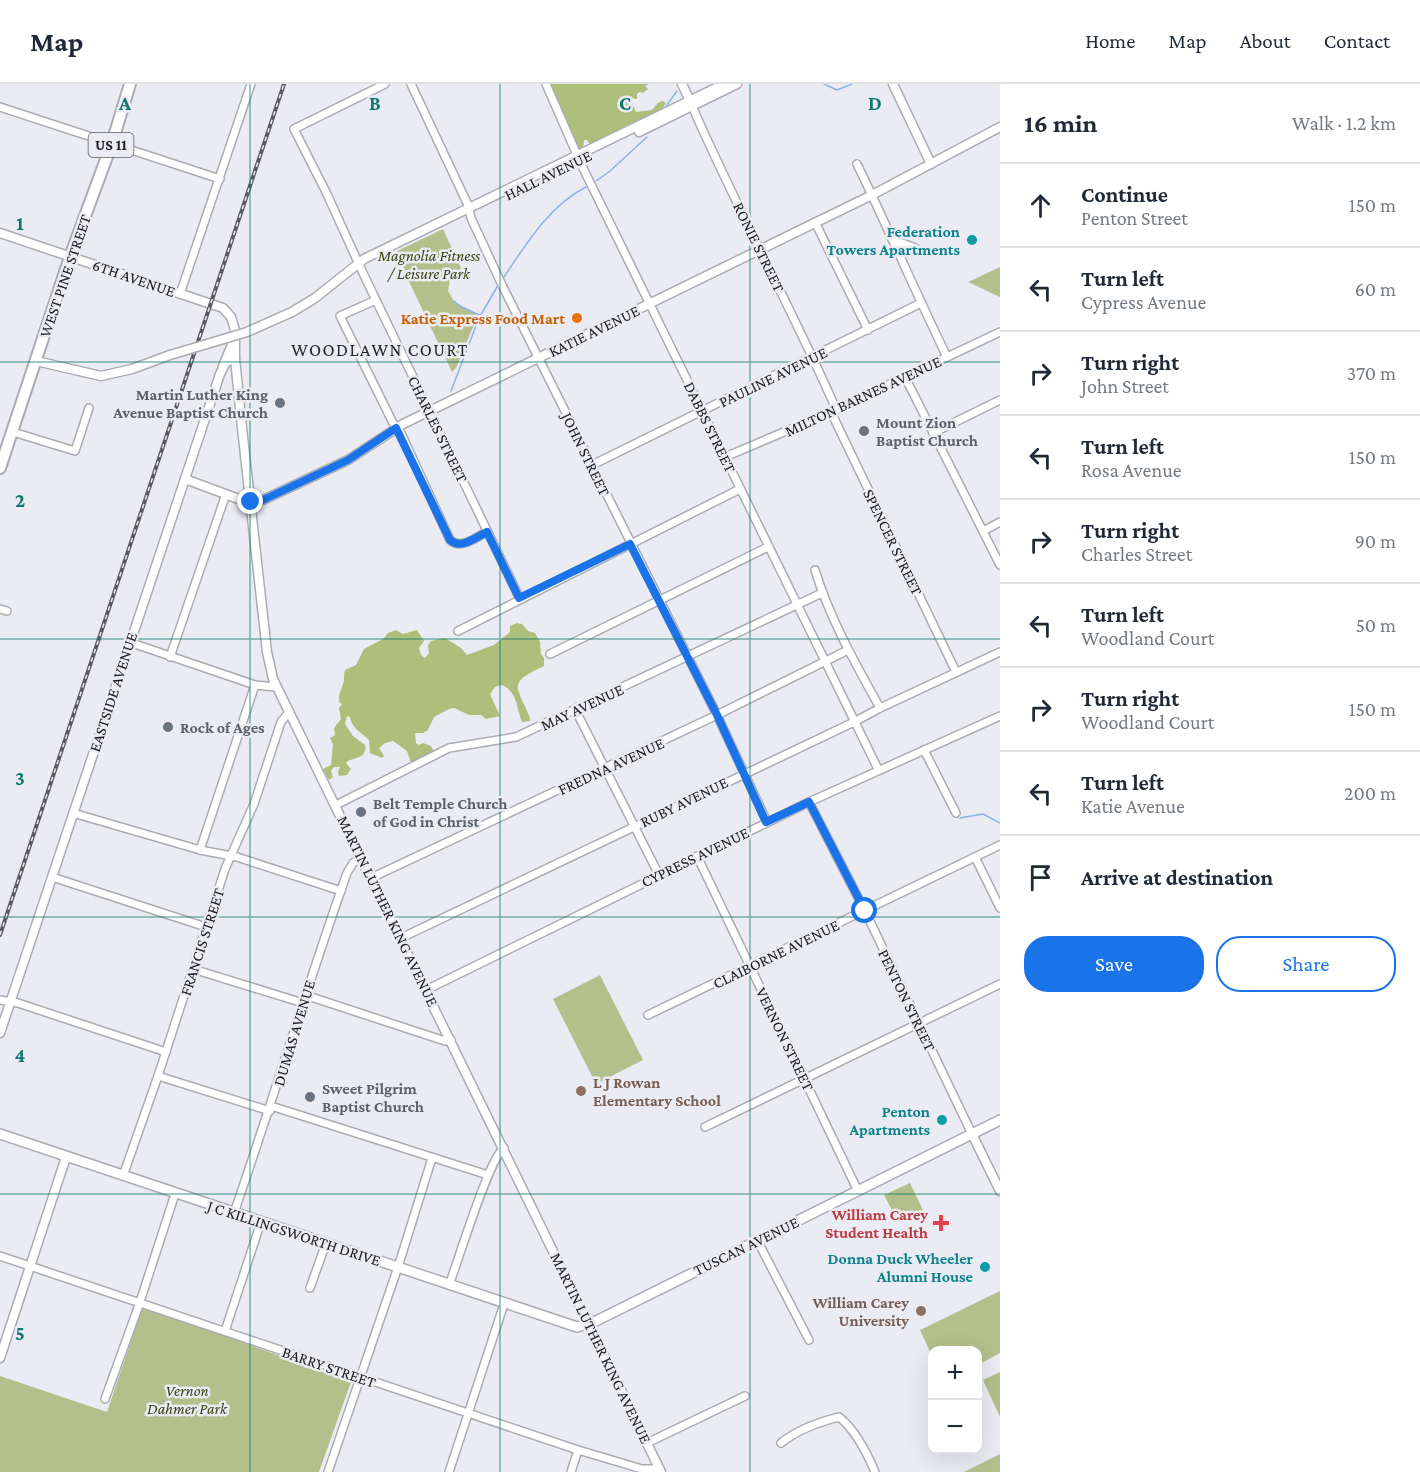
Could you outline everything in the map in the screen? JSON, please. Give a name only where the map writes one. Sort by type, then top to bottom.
[{"type":"main road","name":"WEST PINE STREET","points":[[0,468],[70,257],[112,143],[130,84]]},
{"type":"main road","name":"TUSCAN AVENUE","points":[[589,1324],[1000,1120]]},
{"type":"main road","name":"J C KILLINGSWORTH DRIVE","points":[[0,1134],[572,1326],[589,1324]]},
{"type":"street","points":[[180,294],[251,84]]},
{"type":"street","name":"CHARLES STREET","points":[[385,84],[294,129],[519,598]]},
{"type":"street","name":"JOHN STREET","points":[[411,84],[502,285],[717,715],[766,822]]},
{"type":"street","name":"DABBS STREET","points":[[546,84],[578,158],[878,769]]},
{"type":"street","name":"RONIE STREET","points":[[682,84],[717,164],[813,357],[834,410]]},
{"type":"street","name":"HALL AVENUE","points":[[691,103],[724,84]]},
{"type":"street","name":"HALL AVENUE","points":[[36,361],[101,376],[132,369],[247,332],[292,312],[315,298],[359,264],[691,103],[737,84]]},
{"type":"street","points":[[893,84],[931,164]]},
{"type":"street","points":[[0,107],[220,178]]},
{"type":"street","name":"KATIE AVENUE","points":[[251,502],[263,500],[348,460],[396,428],[429,411],[872,195],[1000,127]]},
{"type":"street","points":[[857,164],[947,357]]},
{"type":"street","points":[[815,222],[868,330]]},
{"type":"street","name":"6TH AVENUE","points":[[0,233],[223,308],[231,317]]},
{"type":"street","points":[[892,239],[915,248]]},
{"type":"street","points":[[376,300],[340,316],[450,540],[461,545],[487,532]]},
{"type":"street","name":"PAULINE AVENUE","points":[[592,465],[921,303]]},
{"type":"street","name":"MARTIN LUTHER KING AVENUE","points":[[231,317],[267,652],[276,687],[336,805],[660,1471]]},
{"type":"street","name":"MILTON BARNES AVENUE","points":[[725,457],[834,410],[1000,332]]},
{"type":"street","name":"EASTSIDE AVENUE","points":[[0,1033],[222,367],[235,339]]},
{"type":"street","points":[[222,367],[226,362],[235,359]]},
{"type":"street","points":[[905,377],[1000,565]]},
{"type":"street","points":[[933,433],[1000,400]]},
{"type":"street","points":[[13,432],[75,451],[89,408]]},
{"type":"street","name":"SPENCER STREET","points":[[834,410],[956,672]]},
{"type":"street","points":[[185,479],[251,502]]},
{"type":"street","points":[[458,631],[519,598],[740,489]]},
{"type":"street","points":[[170,657],[226,494]]},
{"type":"street","points":[[983,531],[1000,522]]},
{"type":"street","points":[[550,654],[768,547]]},
{"type":"street","points":[[815,570],[822,593],[848,650],[880,708]]},
{"type":"street","name":"MAY AVENUE","points":[[336,805],[449,748],[516,737],[576,711],[822,593]]},
{"type":"street","points":[[129,642],[255,685],[276,687]]},
{"type":"street","name":"FREDNA AVENUE","points":[[371,878],[717,715],[848,650]]},
{"type":"street","name":"RUBY AVENUE","points":[[401,938],[1000,652]]},
{"type":"street","points":[[200,850],[255,685]]},
{"type":"street","points":[[576,711],[633,827],[659,874]]},
{"type":"street","name":"FRANCIS STREET","points":[[123,1176],[231,856],[255,804],[281,722],[289,712]]},
{"type":"street","name":"CYPRESS AVENUE","points":[[426,990],[766,822],[878,769],[1000,716]]},
{"type":"street","points":[[924,750],[956,813]]},
{"type":"street","name":"PENTON STREET","points":[[809,802],[865,911],[972,1134]]},
{"type":"street","points":[[73,813],[200,850],[231,856],[340,891]]},
{"type":"street","name":"CLAIBORNE AVENUE","points":[[648,1015],[1000,845]]},
{"type":"street","name":"VERNON STREET","points":[[697,856],[858,1191]]},
{"type":"street","name":"DUMAS AVENUE","points":[[234,1213],[340,891],[349,868],[361,857]]},
{"type":"street","points":[[975,857],[1000,908]]},
{"type":"street","points":[[52,878],[206,927]]},
{"type":"street","points":[[193,969],[445,1041],[451,1040]]},
{"type":"street","points":[[705,1127],[1000,984]]},
{"type":"street","points":[[0,1000],[166,1052]]},
{"type":"street","points":[[158,1076],[488,1175]]},
{"type":"street","points":[[972,1134],[1000,1191]]},
{"type":"street","points":[[450,1285],[488,1175],[497,1155],[504,1148]]},
{"type":"street","points":[[0,1358],[66,1157]]},
{"type":"street","points":[[328,1472],[398,1267],[432,1158]]},
{"type":"street","points":[[105,1399],[139,1305],[175,1194]]},
{"type":"street","points":[[225,1331],[261,1222]]},
{"type":"street","points":[[758,1240],[809,1340]]},
{"type":"street","points":[[310,1288],[326,1244]]},
{"type":"street","name":"BARRY STREET","points":[[0,1256],[139,1305],[225,1331],[578,1450],[642,1469],[660,1471]]},
{"type":"street","points":[[449,1472],[504,1304]]},
{"type":"street","points":[[647,1443],[745,1396]]},
{"type":"street","points":[[781,1443],[790,1436],[825,1420],[839,1417],[845,1421],[859,1440],[875,1472]]},
{"type":"street","points":[[571,1472],[578,1450]]},
{"type":"green space","points":[[549,84],[649,84],[645,86],[648,89],[637,94],[637,99],[630,98],[636,112],[652,110],[662,101],[666,103],[659,114],[600,142],[596,141],[591,146],[587,140],[584,140],[583,151],[580,151]]},
{"type":"green space","name":"Magnolia Fitness / Leisure Park","points":[[443,229],[461,268],[450,280],[448,291],[455,303],[478,315],[456,368],[452,372],[395,252]]},
{"type":"green space","points":[[1000,267],[1000,297],[968,282]]},
{"type":"green space","points":[[517,623],[535,633],[544,658],[544,666],[524,677],[518,686],[530,721],[522,722],[514,696],[507,688],[502,685],[495,687],[490,694],[500,716],[486,719],[481,715],[469,715],[454,708],[449,709],[434,717],[428,730],[415,733],[416,743],[431,746],[433,750],[432,753],[411,763],[407,751],[393,741],[379,748],[384,756],[382,758],[370,753],[369,740],[347,716],[345,724],[353,736],[365,745],[365,749],[363,755],[346,763],[351,769],[347,775],[339,776],[340,767],[334,767],[331,771],[333,777],[329,780],[323,769],[331,765],[333,744],[330,738],[335,735],[334,728],[341,719],[339,708],[342,704],[339,699],[345,670],[356,665],[364,649],[396,630],[403,634],[417,630],[424,641],[419,648],[421,655],[425,658],[429,653],[428,645],[431,641],[445,638],[461,648],[467,655],[494,645],[510,632],[510,626]]},
{"type":"green space","points":[[600,975],[643,1060],[596,1084],[553,999]]},
{"type":"green space","points":[[910,1183],[923,1210],[898,1222],[884,1195]]},
{"type":"green space","points":[[1000,1291],[1000,1353],[982,1363],[982,1346],[928,1347],[920,1330]]},
{"type":"green space","name":"Vernon Dahmer Park","points":[[143,1306],[351,1382],[319,1472],[0,1472],[0,1376],[107,1412]]},
{"type":"green space","points":[[1000,1372],[1000,1417],[983,1380]]},
{"type":"green space","points":[[1000,1454],[1000,1472],[964,1472]]},
{"type":"waterway","points":[[824,84],[837,90],[852,84]]},
{"type":"waterway","points":[[664,109],[677,91]]},
{"type":"waterway","points":[[596,181],[647,137]]},
{"type":"waterway","points":[[504,277],[550,215],[561,204],[586,187]]},
{"type":"waterway","points":[[451,391],[479,318],[497,287]]},
{"type":"waterway","points":[[454,301],[479,315]]},
{"type":"waterway","points":[[960,818],[983,814],[1000,823]]},
{"type":"railway","points":[[0,935],[284,84]]},
{"type":"place","name":"Federation Towers Apartments","points":[[972,240]]},
{"type":"place","name":"Katie Express Food Mart","points":[[577,318]]},
{"type":"place","name":"Martin Luther King Avenue Baptist Church","points":[[280,403]]},
{"type":"place","name":"Mount Zion Baptist Church","points":[[864,431]]},
{"type":"place","name":"Rock of Ages","points":[[168,727]]},
{"type":"place","name":"Belt Temple Church of God in Christ","points":[[361,812]]},
{"type":"place","name":"L J Rowan Elementary School","points":[[581,1091]]},
{"type":"place","name":"Sweet Pilgrim Baptist Church","points":[[310,1097]]},
{"type":"place","name":"Penton Apartments","points":[[942,1120]]},
{"type":"place","name":"William Carey Student Health","points":[[941,1223]]},
{"type":"place","name":"Donna Duck Wheeler Alumni House","points":[[985,1267]]},
{"type":"place","name":"William Carey University","points":[[921,1311]]},
{"type":"district","name":"WOODLAWN COURT","points":[[380,350]]},
{"type":"route","points":[[251,502],[263,500],[348,460],[396,428],[401,433],[450,540],[461,545],[487,532],[519,598],[630,544],[717,715],[766,822],[809,802],[865,911]]}]
